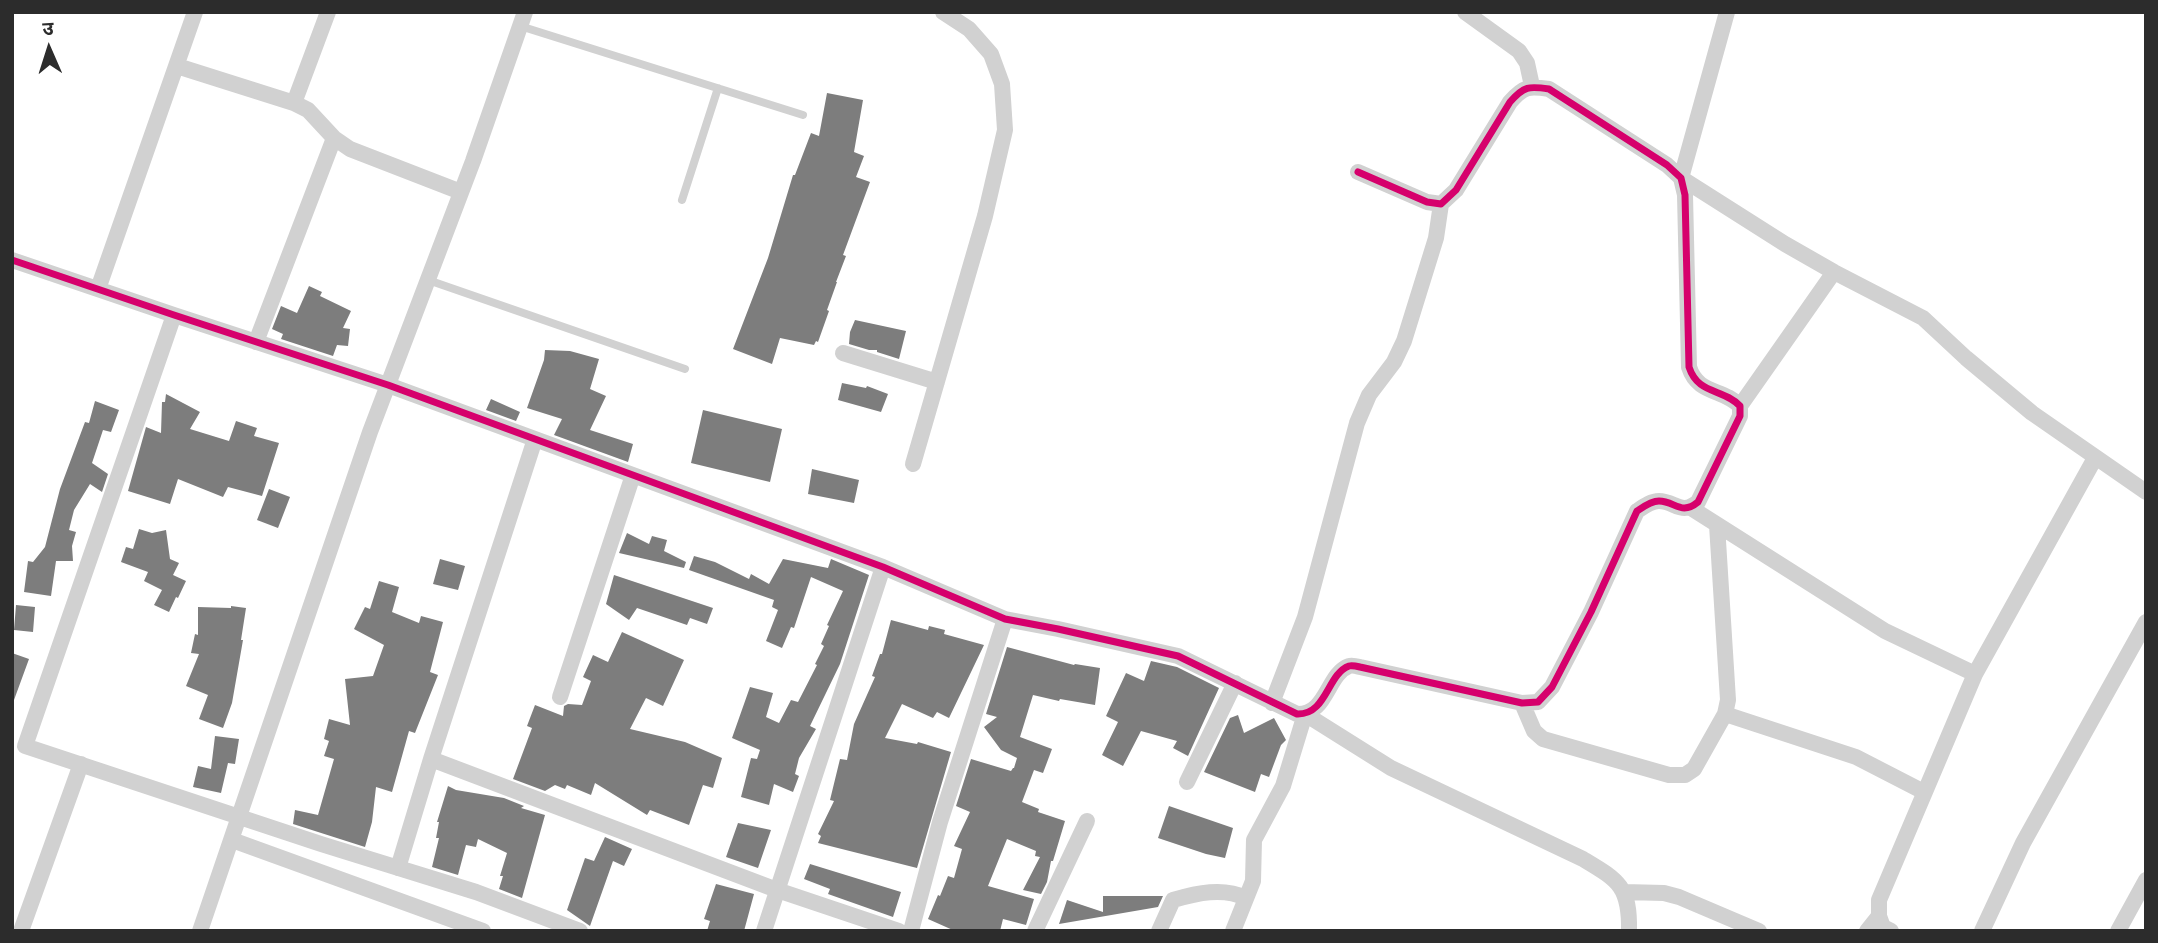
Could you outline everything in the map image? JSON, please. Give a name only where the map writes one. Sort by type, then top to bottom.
[{"type":"street","points":[[97,289],[195,12]]},
{"type":"street","points":[[295,103],[328,12]]},
{"type":"street","points":[[913,464],[985,216],[1005,130],[1002,84],[991,54],[970,29],[943,12]]},
{"type":"street","points":[[1465,12],[1519,51],[1527,63],[1532,86]]},
{"type":"street","points":[[1727,12],[1681,177],[1685,195],[1689,367],[1698,383],[1733,399],[1740,406]]},
{"type":"street","points":[[200,931],[370,432],[523,19]]},
{"type":"street","points":[[177,66],[295,103],[308,110],[334,138],[350,149],[461,192]]},
{"type":"street","points":[[1272,703],[1305,617],[1357,423],[1369,395],[1394,362],[1404,341],[1427,272],[1441,204],[1456,190],[1510,102],[1520,91],[1532,86],[1549,89],[1785,244],[1923,318],[1966,358],[2032,412],[2095,458],[2143,484]]},
{"type":"street","points":[[256,342],[334,138]]},
{"type":"street","points":[[1358,172],[1427,202],[1441,204]]},
{"type":"street","points":[[12,260],[388,385],[883,566],[1005,619],[1178,656],[1297,714],[1305,714],[1315,709],[1339,674],[1348,666],[1522,703],[1538,702],[1552,687],[1591,612],[1637,511],[1648,503],[1659,501],[1679,508],[1691,508],[1885,631],[1975,674]]},
{"type":"street","points":[[1691,508],[1698,502],[1737,423],[1740,406],[1834,272]]},
{"type":"street","points":[[174,315],[19,743],[476,892],[580,931]]},
{"type":"street","points":[[843,353],[937,382]]},
{"type":"street","points":[[398,868],[535,439]]},
{"type":"street","points":[[1891,931],[1883,927],[1879,900],[1924,792],[1975,674],[2095,458]]},
{"type":"street","points":[[560,697],[632,475]]},
{"type":"street","points":[[1522,703],[1534,731],[1542,739],[1669,775],[1685,775],[1694,769],[1726,714],[1728,700],[1717,525]]},
{"type":"street","points":[[764,931],[883,566]]},
{"type":"street","points":[[911,931],[940,822],[1005,619]]},
{"type":"street","points":[[1982,931],[2023,843],[2146,622]]},
{"type":"street","points":[[1187,782],[1235,683]]},
{"type":"street","points":[[1305,714],[1391,768],[1583,859],[1613,877],[1624,892],[1629,931]]},
{"type":"street","points":[[1233,931],[1253,881],[1254,839],[1283,786],[1305,714]]},
{"type":"street","points":[[1726,714],[1856,757],[1924,792]]},
{"type":"street","points":[[431,759],[777,890],[899,931]]},
{"type":"street","points":[[21,931],[81,764]]},
{"type":"street","points":[[1035,931],[1087,821]]},
{"type":"street","points":[[232,840],[483,931]]},
{"type":"street","points":[[2118,931],[2146,880]]},
{"type":"street","points":[[1158,931],[1173,900],[1197,892],[1234,892],[1246,898]]},
{"type":"street","points":[[1624,892],[1664,893],[1679,897],[1759,931]]},
{"type":"street","points":[[1867,931],[1880,916]]},
{"type":"lane","points":[[523,19],[803,115]]},
{"type":"lane","points":[[682,200],[718,88]]},
{"type":"lane","points":[[428,280],[685,369]]},
{"type":"building","points":[[827,93],[863,100],[854,152],[864,156],[856,177],[870,182],[843,255],[846,256],[818,342],[814,345],[780,338],[772,364],[733,349],[768,258],[793,175],[811,133],[819,136]]},
{"type":"building","points":[[309,286],[322,292],[320,296],[351,311],[343,328],[350,329],[348,346],[337,345],[333,356],[281,339],[283,334],[272,329],[281,306],[297,313]]},
{"type":"building","points":[[855,320],[906,331],[899,359],[877,350],[849,344]]},
{"type":"building","points":[[545,350],[570,351],[599,359],[590,389],[606,396],[590,430],[633,444],[628,462],[554,435],[562,419],[527,408]]},
{"type":"building","points":[[842,383],[866,388],[867,386],[888,394],[881,412],[838,400]]},
{"type":"building","points":[[166,394],[200,412],[190,429],[229,441],[236,421],[257,428],[254,436],[279,443],[262,496],[228,487],[223,497],[178,479],[170,504],[128,491],[146,427],[161,433],[162,402],[165,402]]},
{"type":"building","points":[[491,399],[520,412],[516,421],[486,410]]},
{"type":"building","points":[[95,401],[119,410],[111,432],[103,430],[92,463],[108,474],[102,492],[90,484],[74,510],[69,530],[76,532],[72,546],[73,561],[56,561],[51,596],[24,592],[28,561],[33,562],[45,547],[60,489],[85,422],[89,423]]},
{"type":"building","points":[[703,410],[782,429],[770,482],[691,463]]},
{"type":"building","points":[[812,469],[859,480],[854,503],[808,494]]},
{"type":"building","points":[[269,489],[290,497],[278,528],[257,520]]},
{"type":"building","points":[[139,529],[152,533],[166,530],[170,559],[179,563],[173,575],[186,581],[169,612],[154,605],[162,590],[144,581],[148,572],[121,562],[126,547],[133,549]]},
{"type":"building","points":[[627,533],[649,544],[652,536],[667,540],[664,551],[686,562],[684,568],[619,553]]},
{"type":"building","points":[[694,556],[715,562],[749,579],[751,574],[769,584],[783,559],[828,568],[831,559],[869,575],[840,664],[810,726],[816,729],[799,758],[795,774],[799,776],[793,792],[774,784],[769,805],[741,797],[751,758],[757,759],[760,750],[732,738],[750,687],[773,693],[766,717],[779,723],[791,700],[798,702],[817,665],[815,664],[824,646],[821,644],[829,626],[827,625],[843,591],[811,577],[794,628],[791,627],[782,648],[766,641],[778,610],[772,607],[774,600],[689,570]]},
{"type":"building","points":[[440,559],[465,566],[458,590],[433,584]]},
{"type":"building","points":[[614,575],[713,608],[707,624],[690,618],[687,625],[637,608],[629,620],[606,604]]},
{"type":"building","points":[[379,581],[399,587],[392,612],[419,623],[421,616],[443,622],[430,672],[438,675],[415,733],[409,731],[392,792],[376,787],[372,822],[365,847],[293,824],[295,810],[318,815],[334,759],[324,756],[329,741],[324,739],[329,719],[350,725],[345,679],[373,676],[384,645],[354,629],[365,607],[370,609]]},
{"type":"building","points":[[16,605],[35,607],[33,632],[14,630]]},
{"type":"building","points":[[198,607],[246,608],[232,703],[223,728],[199,719],[208,695],[186,686],[199,654],[191,653],[195,634],[198,635]]},
{"type":"building","points":[[891,620],[928,630],[929,626],[945,630],[944,634],[984,645],[949,718],[937,712],[933,718],[902,704],[885,738],[917,744],[918,742],[951,752],[917,868],[818,843],[821,836],[818,834],[834,801],[830,800],[840,759],[847,760],[854,724],[875,677],[872,676],[882,654]]},
{"type":"building","points":[[622,632],[684,660],[663,706],[646,698],[630,729],[685,742],[722,758],[713,788],[703,785],[689,825],[650,810],[647,815],[595,783],[591,795],[567,785],[565,789],[555,785],[545,791],[513,779],[532,728],[527,726],[535,705],[563,716],[564,706],[582,705],[591,681],[583,677],[593,655],[608,662]]},
{"type":"building","points":[[1007,647],[1074,665],[1100,668],[1095,705],[1033,695],[1020,737],[1052,749],[1043,773],[1034,770],[1022,802],[1039,809],[1038,812],[1065,821],[1051,861],[1047,882],[1041,894],[1023,890],[1040,857],[1035,856],[1036,851],[1007,839],[988,886],[1034,899],[1026,925],[1003,919],[1000,931],[955,931],[928,919],[948,876],[954,878],[962,849],[954,846],[970,812],[956,806],[971,759],[1011,771],[1017,758],[1001,750],[984,727],[997,717],[986,714]]},
{"type":"building","points":[[12,653],[29,659],[14,700],[12,700]]},
{"type":"building","points":[[1151,661],[1177,667],[1219,688],[1188,756],[1173,748],[1177,741],[1141,731],[1123,766],[1102,755],[1118,722],[1106,716],[1126,673],[1144,681]]},
{"type":"building","points":[[1238,715],[1244,733],[1274,718],[1286,740],[1281,745],[1269,777],[1261,774],[1255,792],[1204,772],[1230,718]]},
{"type":"building","points":[[215,736],[239,739],[235,764],[228,763],[221,793],[193,787],[198,766],[211,769]]},
{"type":"building","points":[[448,786],[456,790],[504,798],[524,806],[521,808],[545,815],[522,898],[499,889],[507,853],[478,839],[476,847],[466,845],[458,875],[432,867],[439,838],[436,838],[437,822]]},
{"type":"building","points":[[1169,806],[1233,828],[1225,858],[1158,838]]},
{"type":"building","points":[[738,823],[771,830],[758,868],[726,857]]},
{"type":"building","points":[[605,837],[632,849],[624,866],[613,861],[590,926],[567,910],[585,858],[594,861]]},
{"type":"building","points":[[810,864],[901,892],[893,917],[828,894],[830,889],[804,879]]},
{"type":"building","points":[[716,884],[754,894],[744,931],[707,931],[710,921],[704,919]]},
{"type":"building","points":[[1103,896],[1163,896],[1158,907],[1059,924],[1067,900],[1103,912]]},
{"type":"cycle path","points":[[12,260],[388,385],[883,567],[1005,619],[1178,656],[1297,714],[1307,713],[1315,708],[1336,677],[1349,666],[1522,703],[1538,702],[1552,687],[1591,612],[1637,511],[1656,501],[1682,508],[1698,502],[1740,416],[1740,406],[1698,382],[1689,367],[1685,195],[1681,178],[1667,165],[1549,89],[1536,88],[1523,90],[1510,102],[1456,190],[1441,204],[1427,202],[1358,172]]}]
